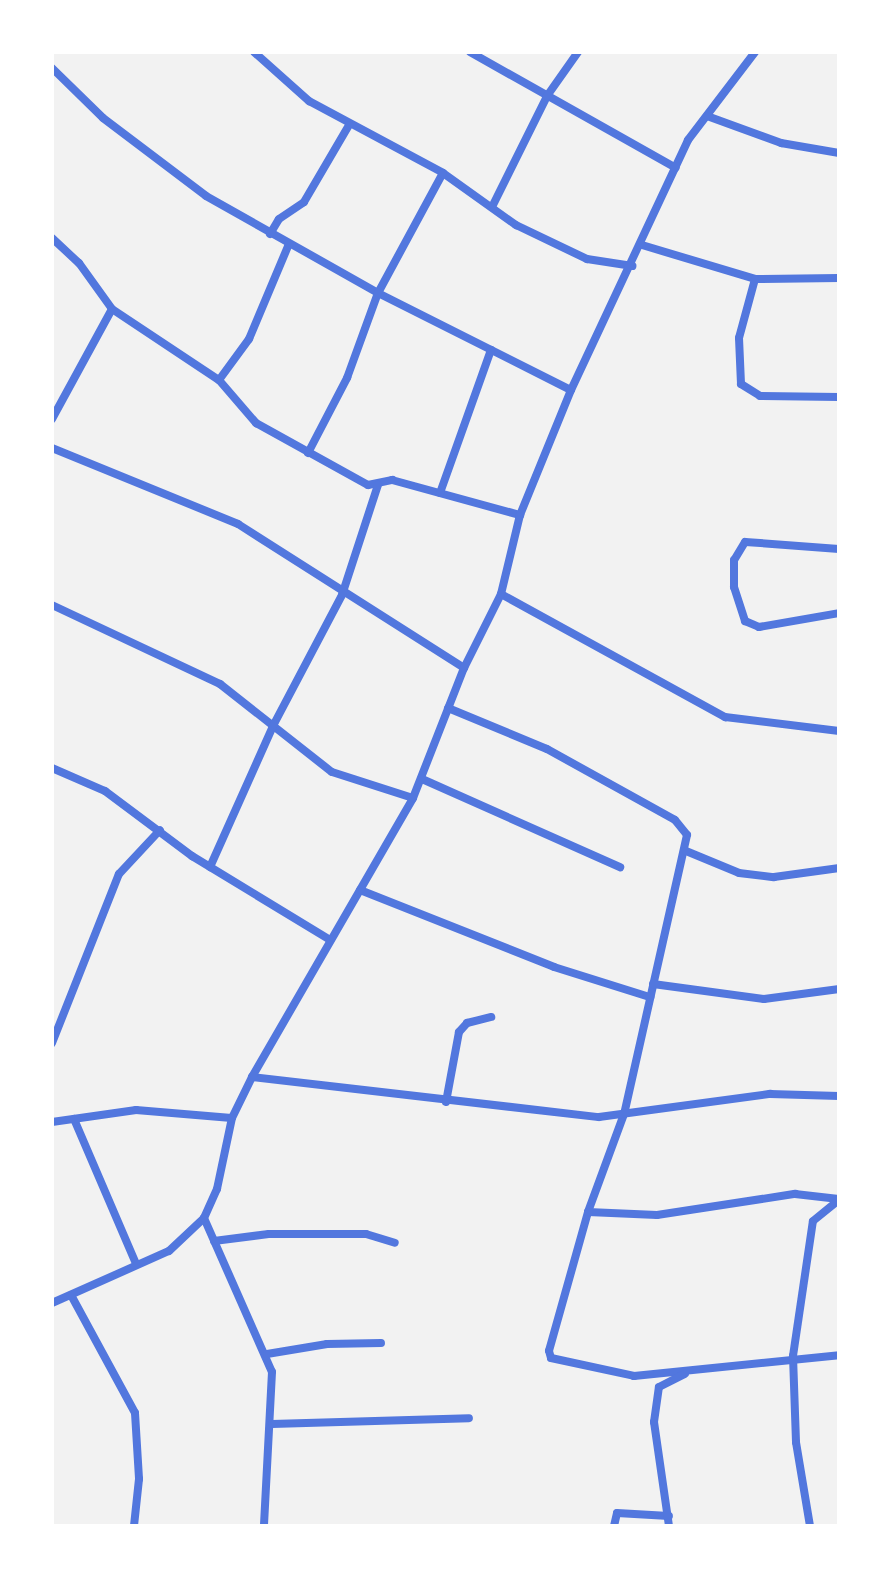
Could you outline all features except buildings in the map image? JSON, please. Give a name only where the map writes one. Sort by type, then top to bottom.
[{"type":"street","points":[[254,52],[309,101],[443,173],[493,205],[504,218],[561,250],[632,266]]},
{"type":"street","points":[[470,52],[676,168]]},
{"type":"street","points":[[493,205],[547,96],[578,52]]},
{"type":"street","points":[[52,1303],[169,1251],[204,1218],[217,1189],[232,1118],[252,1077],[422,779],[464,668],[501,594],[520,515],[571,390],[676,168],[707,116],[755,52]]},
{"type":"street","points":[[52,68],[156,161],[270,234],[378,293],[571,390]]},
{"type":"street","points":[[707,116],[781,143],[839,153]]},
{"type":"street","points":[[270,234],[279,219],[304,202],[349,125]]},
{"type":"street","points":[[308,453],[347,378],[378,293],[443,173]]},
{"type":"street","points":[[52,238],[79,263],[112,309],[219,380],[256,423],[368,485],[392,480],[520,515]]},
{"type":"street","points":[[219,380],[249,339],[289,244]]},
{"type":"street","points":[[642,245],[755,279],[839,278]]},
{"type":"street","points":[[755,279],[739,338],[741,384],[760,396],[839,397]]},
{"type":"street","points":[[52,419],[112,309]]},
{"type":"street","points":[[440,493],[491,350]]},
{"type":"street","points":[[52,448],[238,524],[342,595],[464,668]]},
{"type":"street","points":[[210,867],[274,724],[342,595],[378,485]]},
{"type":"street","points":[[839,549],[745,542],[734,560],[734,587],[745,621],[759,627],[839,613]]},
{"type":"street","points":[[501,594],[725,717],[839,731]]},
{"type":"street","points":[[52,605],[220,684],[332,772],[413,798]]},
{"type":"street","points":[[448,708],[522,736],[685,827],[686,851],[624,1114],[588,1212],[549,1351],[551,1358],[634,1376],[685,1373],[793,1356],[839,1355]]},
{"type":"street","points":[[52,768],[105,791],[210,867],[330,940]]},
{"type":"street","points":[[422,779],[620,867]]},
{"type":"street","points":[[52,1043],[56,1011],[119,874],[160,830]]},
{"type":"street","points":[[686,851],[739,873],[774,877],[839,868]]},
{"type":"street","points":[[360,890],[554,967],[650,997]]},
{"type":"street","points":[[653,984],[764,999],[839,989]]},
{"type":"street","points":[[446,1102],[459,1032],[467,1023],[491,1017]]},
{"type":"street","points":[[252,1077],[446,1102],[599,1117],[770,1094],[839,1096]]},
{"type":"street","points":[[52,1122],[136,1110],[232,1118]]},
{"type":"street","points":[[74,1119],[136,1264]]},
{"type":"street","points":[[588,1212],[657,1215],[795,1194],[839,1200]]},
{"type":"street","points":[[810,1526],[796,1442],[793,1356],[813,1221],[839,1200]]},
{"type":"street","points":[[204,1218],[267,1354],[272,1424],[264,1526]]},
{"type":"street","points":[[214,1241],[269,1234],[366,1234],[395,1243]]},
{"type":"street","points":[[71,1295],[135,1413],[139,1479],[134,1526]]},
{"type":"street","points":[[267,1354],[327,1344],[381,1343]]},
{"type":"street","points":[[614,1526],[617,1513],[669,1521],[654,1422],[659,1387],[685,1373]]},
{"type":"street","points":[[272,1424],[469,1418]]}]
